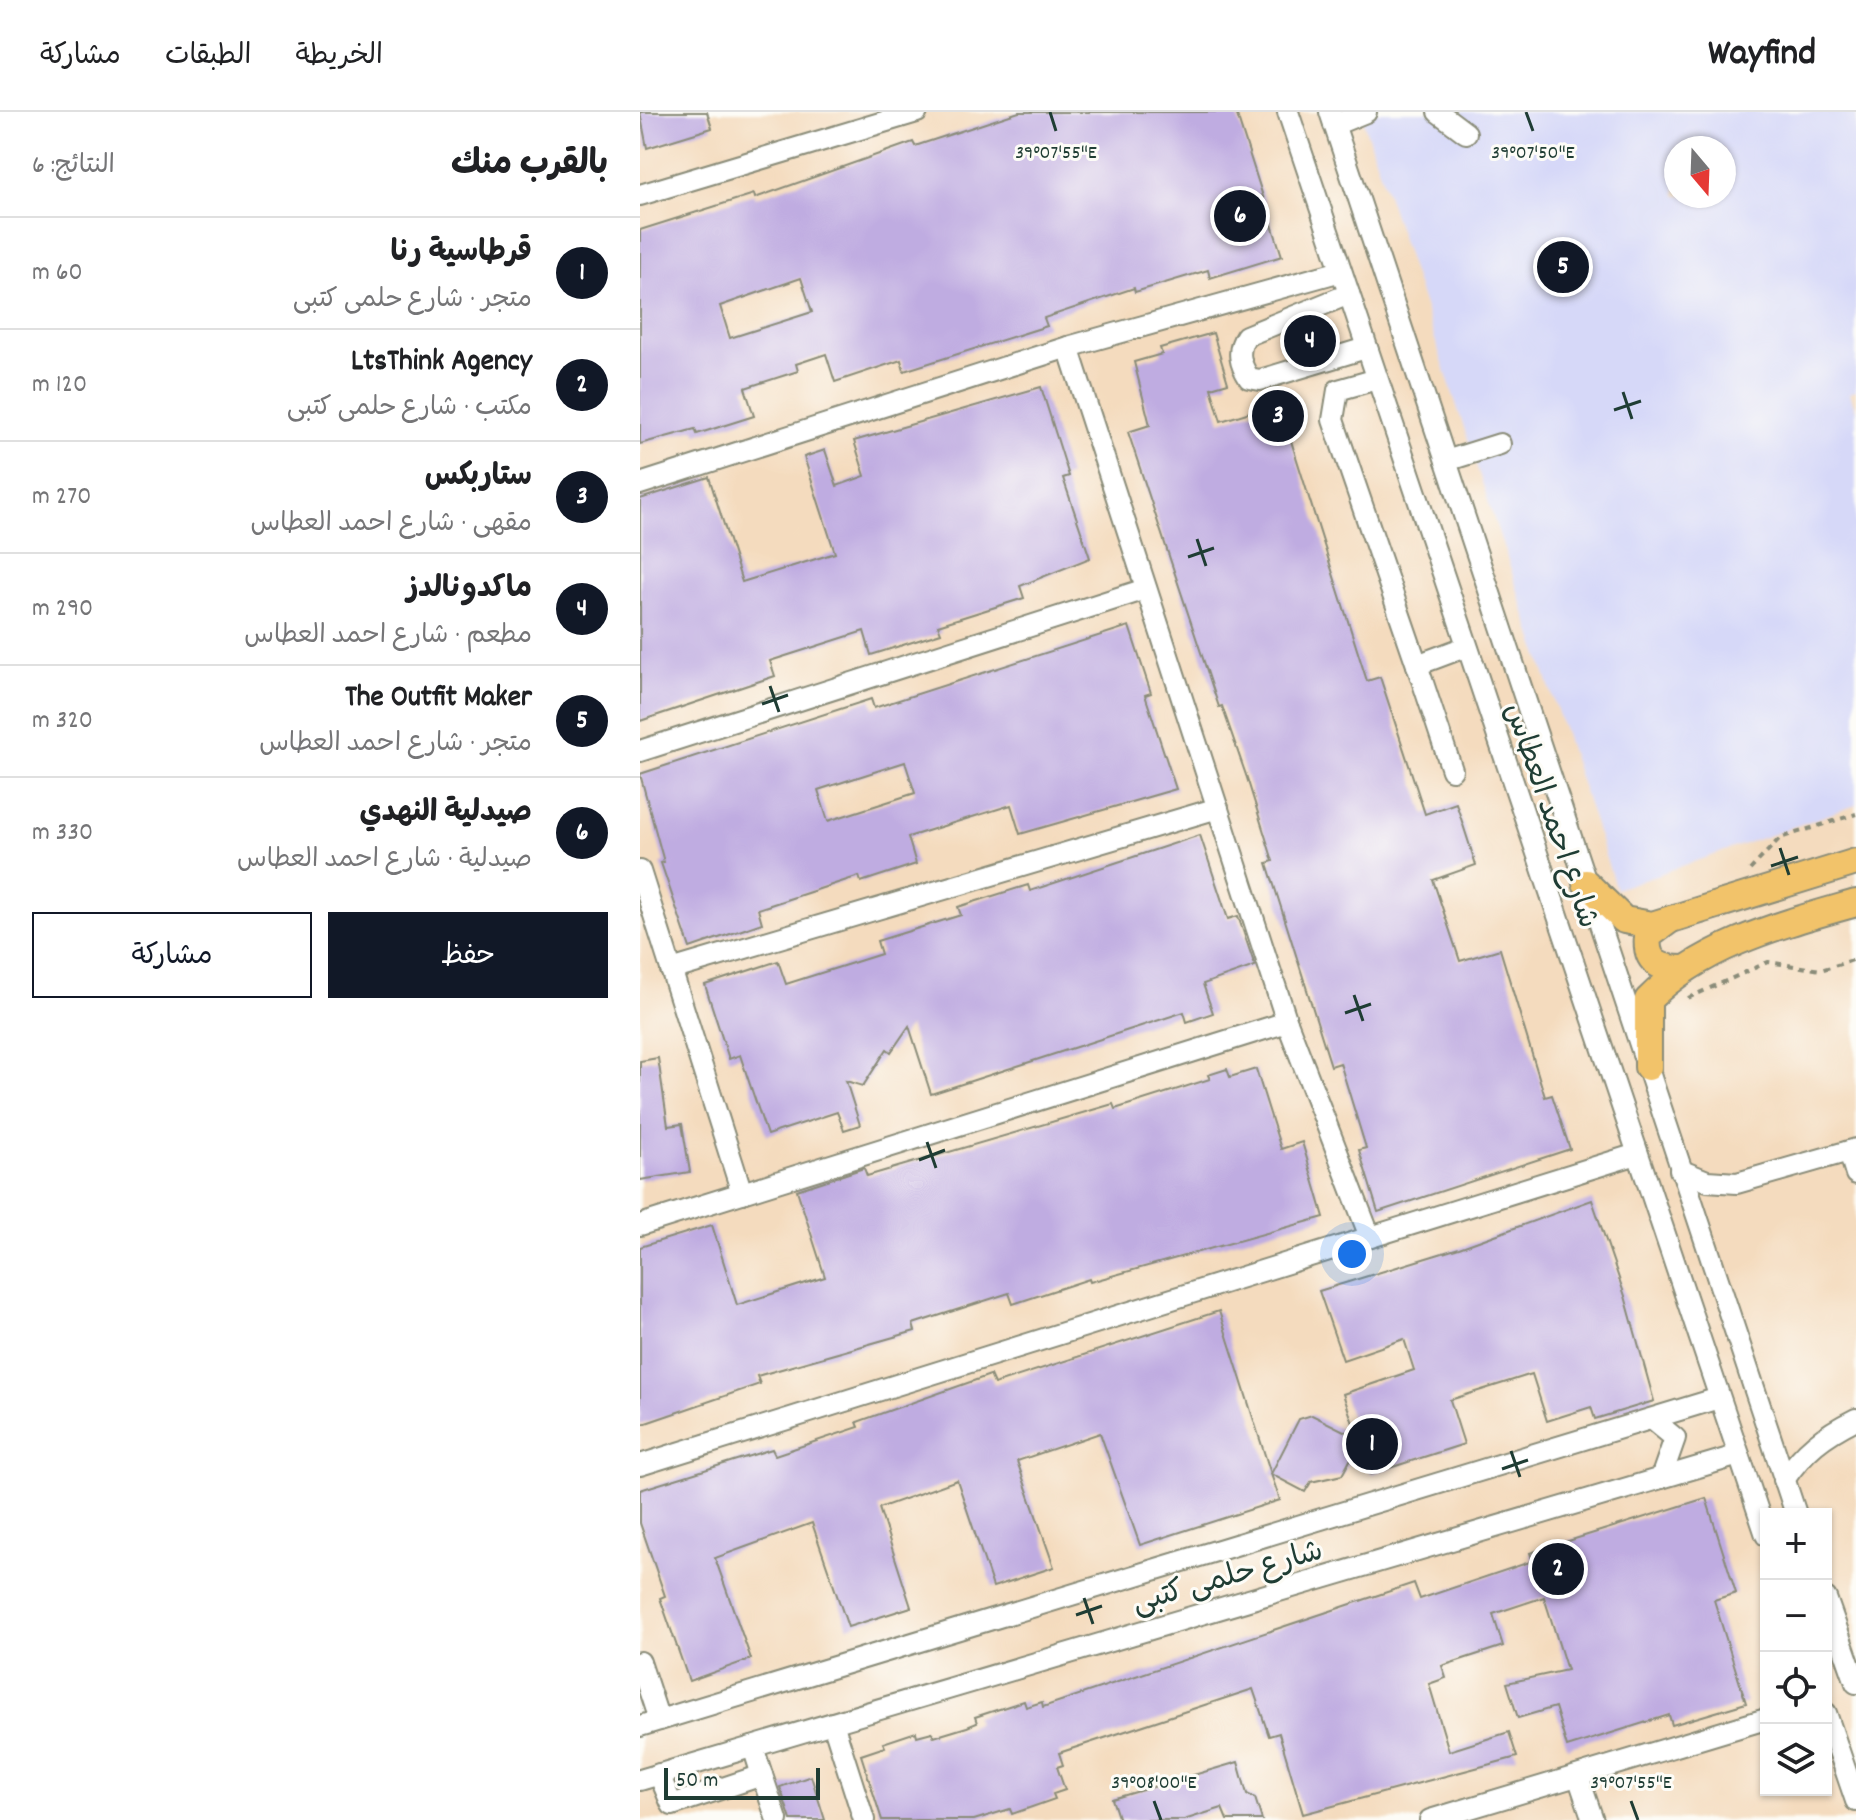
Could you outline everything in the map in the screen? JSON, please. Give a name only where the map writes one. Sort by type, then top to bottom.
[{"type":"main road","points":[[1586,883],[1624,920],[1652,925],[1856,862]]},
{"type":"main road","points":[[1648,1067],[1648,1000],[1673,974],[1750,936],[1856,903]]},
{"type":"main road","points":[[1671,919],[1648,936],[1647,949],[1654,964],[1664,969],[1684,969]]},
{"type":"street","points":[[640,195],[917,112]]},
{"type":"street","name":"شارع احمد العطاس","points":[[1288,112],[1465,647],[1760,1517]]},
{"type":"street","points":[[1332,119],[1366,112]]},
{"type":"street","points":[[1438,112],[1466,133]]},
{"type":"street","name":"شارع احمد العطاس","points":[[1332,119],[1794,1508]]},
{"type":"street","points":[[640,484],[1068,347],[1341,271]]},
{"type":"street","points":[[1349,294],[1246,336],[1239,352],[1243,369],[1249,378],[1260,380],[1366,348]]},
{"type":"street","points":[[1068,347],[1287,1022],[1370,1237]]},
{"type":"street","points":[[1377,379],[1338,390],[1333,420],[1452,770]]},
{"type":"street","points":[[1446,461],[1500,444]]},
{"type":"street","points":[[640,751],[1146,589]]},
{"type":"street","points":[[1417,665],[1465,647]]},
{"type":"street","points":[[671,970],[1218,808]]},
{"type":"street","points":[[640,871],[742,1193]]},
{"type":"street","points":[[640,1225],[1287,1022]]},
{"type":"street","points":[[1680,1170],[1707,1181],[1737,1183],[1852,1150],[1856,1174]]},
{"type":"street","points":[[640,1465],[1637,1154]]},
{"type":"street","name":"شارع حلمى كتبى","points":[[650,1723],[1719,1398]]},
{"type":"street","points":[[1784,1480],[1803,1453],[1824,1435],[1856,1419]]},
{"type":"street","points":[[1653,1420],[1675,1438],[1661,1478]]},
{"type":"street","name":"شارع حلمى كتبى","points":[[649,1777],[1739,1455]]},
{"type":"street","points":[[1832,1615],[1856,1683]]},
{"type":"street","points":[[640,1662],[650,1723]]},
{"type":"street","points":[[1430,1820],[1760,1721]]},
{"type":"street","points":[[833,1723],[864,1820]]},
{"type":"street","points":[[1830,1724],[1856,1801]]},
{"type":"street","points":[[753,1747],[777,1820]]},
{"type":"street","points":[[707,1761],[717,1790]]},
{"type":"street","points":[[649,1777],[669,1804],[690,1810],[717,1790],[762,1775]]},
{"type":"street","points":[[1578,1776],[1593,1820]]},
{"type":"path","points":[[1743,878],[1780,838],[1856,814]]},
{"type":"path","points":[[1682,1001],[1768,961],[1821,970],[1856,959]]},
{"type":"shaded area","points":[[1360,112],[1856,112],[1856,391],[1850,393],[1856,411],[1856,805],[1616,889]]},
{"type":"building","points":[[640,112],[707,112],[712,128],[647,148]]},
{"type":"building","points":[[1019,112],[1236,112],[1282,256],[1210,278],[1208,270],[1135,292],[1134,288],[1044,318],[1047,326],[904,371],[901,360],[835,382],[826,354],[796,364],[798,371],[745,388],[754,416],[697,434],[695,429],[640,444],[640,230],[754,194],[755,198],[913,142],[915,146]],"holes":[[[801,278],[812,312],[730,338],[720,306]]]},
{"type":"building","points":[[1213,333],[1228,383],[1211,388],[1221,421],[1279,403],[1367,681],[1380,677],[1425,814],[1456,803],[1476,865],[1433,880],[1460,961],[1500,949],[1545,1097],[1552,1095],[1570,1149],[1378,1212],[1359,1150],[1366,1148],[1340,1063],[1331,1066],[1267,863],[1273,861],[1247,778],[1222,706],[1219,707],[1128,432],[1150,425],[1134,362],[1162,354],[1160,348]]},
{"type":"building","points":[[1041,387],[1069,476],[1063,478],[1090,558],[1020,586],[1024,598],[938,625],[941,633],[871,655],[864,631],[770,661],[775,676],[640,721],[640,499],[709,477],[742,582],[835,553],[804,457],[825,450],[837,486],[865,476],[854,441]]},
{"type":"building","points":[[1129,626],[1151,693],[1145,695],[1176,789],[1020,834],[1011,805],[908,837],[916,864],[861,882],[859,876],[758,909],[762,923],[690,948],[661,863],[664,862],[640,774],[871,699],[874,708]],"holes":[[[905,762],[915,793],[828,821],[818,790]]]},
{"type":"building","points":[[1200,835],[1228,919],[1238,916],[1255,966],[1203,984],[1213,1013],[1187,1022],[1184,1012],[931,1094],[909,1026],[891,1052],[887,1049],[863,1086],[846,1081],[860,1125],[844,1130],[837,1112],[767,1135],[740,1055],[729,1059],[705,985],[778,961],[786,984],[881,954],[877,941],[961,915],[958,907],[1028,885],[1030,891]]},
{"type":"building","points":[[658,1058],[668,1126],[682,1124],[690,1172],[640,1180],[640,1061]]},
{"type":"building","points":[[1227,1069],[1230,1077],[1256,1069],[1281,1149],[1302,1142],[1324,1217],[1090,1282],[1089,1279],[1013,1304],[1009,1293],[913,1324],[915,1331],[757,1376],[760,1384],[640,1425],[640,1247],[712,1225],[737,1305],[825,1277],[797,1190],[864,1168],[867,1176],[1113,1104],[1115,1109],[1210,1079],[1208,1075]]},
{"type":"building","points":[[1592,1200],[1625,1296],[1654,1401],[1595,1419],[1591,1407],[1547,1421],[1532,1374],[1450,1400],[1464,1444],[1371,1474],[1360,1442],[1342,1475],[1311,1482],[1305,1492],[1271,1474],[1299,1419],[1312,1415],[1358,1438],[1343,1394],[1414,1370],[1404,1339],[1343,1360],[1319,1291],[1459,1248]]},
{"type":"building","points":[[1219,1311],[1280,1500],[1140,1545],[1100,1433],[1017,1461],[1054,1567],[993,1587],[957,1480],[879,1508],[911,1607],[848,1627],[812,1523],[715,1558],[751,1659],[689,1681],[660,1598],[665,1596],[640,1523],[640,1490],[772,1449],[775,1455],[859,1427],[857,1422],[990,1375],[994,1384]]},
{"type":"building","points":[[1706,1498],[1736,1593],[1714,1600],[1746,1703],[1672,1725],[1669,1715],[1567,1747],[1555,1707],[1518,1718],[1507,1683],[1567,1670],[1544,1597],[1493,1614],[1503,1646],[1442,1666],[1446,1678],[1429,1684],[1449,1751],[1509,1732],[1517,1757],[1303,1814],[1279,1733],[1269,1736],[1253,1689],[1059,1753],[1063,1765],[1057,1767],[1065,1790],[1053,1794],[1055,1799],[1012,1814],[1010,1809],[974,1820],[882,1820],[861,1755],[885,1747],[883,1743],[916,1732],[917,1736],[932,1732],[934,1737],[977,1723],[975,1717],[1024,1701],[1026,1707],[1042,1702],[1043,1707],[1414,1583],[1420,1599],[1533,1561],[1530,1553]]},
{"type":"building","points":[[1238,1762],[1247,1794],[1255,1798],[1262,1820],[1227,1820],[1222,1808],[1184,1820],[1119,1820],[1112,1799]]},
{"type":"building","points":[[811,1776],[825,1820],[791,1820],[780,1787]]},
{"type":"place","name":"صيدلية النهدي","points":[[1240,216]]},
{"type":"place","name":"The Outfit Maker","points":[[1563,267]]},
{"type":"place","name":"ماكدونالدز","points":[[1310,341]]},
{"type":"place","name":"ستاربكس","points":[[1278,416]]},
{"type":"place","name":"قرطاسية رنا","points":[[1372,1444]]},
{"type":"place","name":"LtsThink Agency","points":[[1558,1569]]}]
